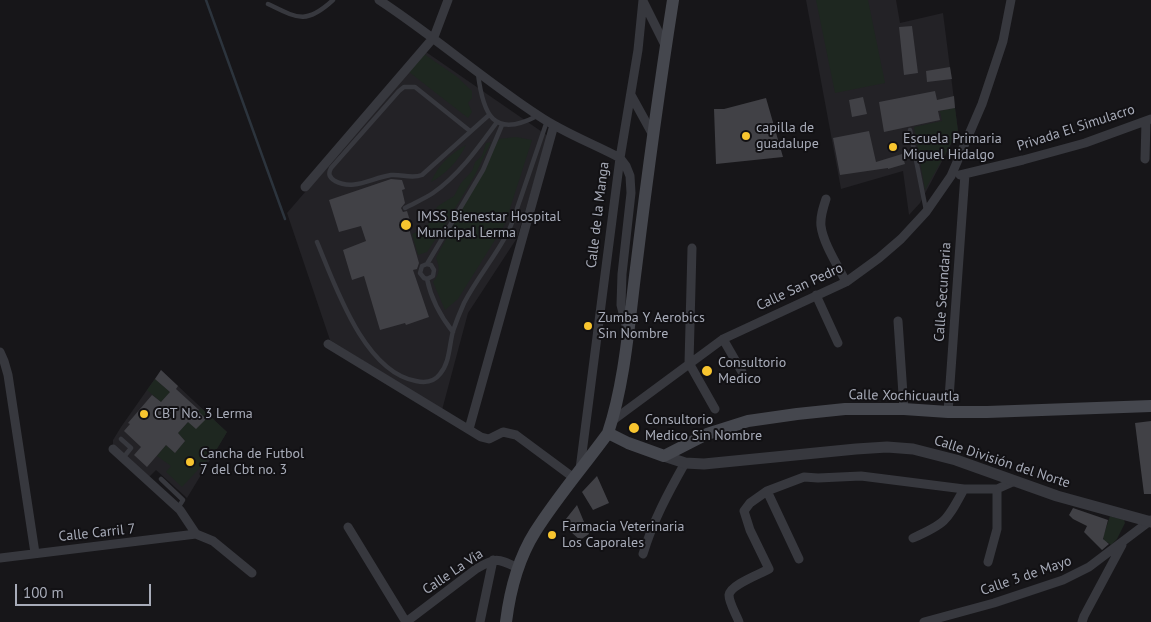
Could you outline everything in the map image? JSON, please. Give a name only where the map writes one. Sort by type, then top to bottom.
[{"type":"main road","points":[[506,622],[518,568],[535,532],[610,427],[624,359],[672,0]]},
{"type":"main road","name":"Calle Xochicuautla","points":[[664,456],[707,434],[748,421],[846,409],[904,409],[948,412],[1151,406]]},
{"type":"main road","name":"Calle División del Norte","points":[[610,427],[628,443],[664,456]]},
{"type":"street","name":"Calle de la Manga","points":[[379,0],[434,38],[478,74],[538,116],[620,158],[577,475]]},
{"type":"street","points":[[305,187],[434,38],[448,0]]},
{"type":"street","name":"Calle San Pedro","points":[[610,427],[689,363],[723,339],[846,282],[901,239],[926,212],[951,176],[982,104],[1003,41],[1011,0]]},
{"type":"street","points":[[643,1],[666,45]]},
{"type":"street","points":[[628,331],[621,305],[622,274],[631,193],[630,176],[620,158],[638,50],[643,1]]},
{"type":"street","points":[[630,95],[653,135]]},
{"type":"street","points":[[1145,159],[1148,120]]},
{"type":"street","name":"Privada El Simulacro","points":[[951,176],[1023,160],[1076,145],[1148,120]]},
{"type":"street","points":[[469,429],[550,123]]},
{"type":"street","name":"Calle Secundaria","points":[[948,412],[965,174]]},
{"type":"street","points":[[826,199],[821,226],[824,237],[846,282]]},
{"type":"street","points":[[692,248],[689,363],[715,408]]},
{"type":"street","points":[[816,295],[838,343]]},
{"type":"street","points":[[898,321],[904,409]]},
{"type":"street","points":[[723,339],[742,372]]},
{"type":"street","points":[[328,344],[481,437],[489,440],[503,432],[516,435],[577,475]]},
{"type":"street","points":[[0,352],[8,376],[35,553]]},
{"type":"street","name":"Calle División del Norte","points":[[664,456],[685,463],[704,464],[887,447],[913,450],[956,460],[1057,496],[1150,521]]},
{"type":"street","points":[[113,449],[178,508],[196,534],[213,541],[252,573]]},
{"type":"street","points":[[643,554],[650,530],[685,463]]},
{"type":"street","points":[[739,622],[729,597],[730,592],[737,585],[769,569],[750,530],[744,511],[750,503],[766,491],[804,477],[861,476],[964,489],[997,489],[1016,481]]},
{"type":"street","points":[[914,538],[936,528],[947,519],[964,489]]},
{"type":"street","points":[[988,562],[997,530],[997,489]]},
{"type":"street","points":[[766,491],[799,559]]},
{"type":"street","name":"Calle 3 de Mayo","points":[[924,622],[994,603],[1063,580],[1089,568],[1150,521]]},
{"type":"street","points":[[348,527],[406,622]]},
{"type":"street","name":"Calle Carril 7","points":[[0,558],[196,534]]},
{"type":"street","points":[[1082,622],[1124,542]]},
{"type":"street","points":[[480,622],[493,560]]},
{"type":"street","name":"Calle La Vía","points":[[406,622],[476,569],[493,560],[498,560],[518,568]]},
{"type":"lane","points":[[268,4],[295,17],[308,16],[320,12],[333,0]]},
{"type":"lane","points":[[478,74],[481,94],[489,115],[497,122],[502,125],[519,124],[538,116]]},
{"type":"lane","points":[[470,131],[415,87],[404,87],[331,168],[330,176],[332,179],[349,186],[389,176],[398,175],[414,178],[422,175],[489,115]]},
{"type":"lane","points":[[405,208],[431,195],[443,186],[473,155],[497,122]]},
{"type":"lane","points":[[317,242],[356,330],[376,357],[384,366],[414,381],[430,381],[439,376],[446,366],[453,332],[464,303],[509,230],[550,123]]},
{"type":"lane","points":[[453,332],[440,313],[426,279],[420,273],[422,266],[428,264],[483,170],[502,125]]},
{"type":"lane","points":[[910,130],[926,212]]},
{"type":"lane","points":[[426,279],[433,276],[434,270],[428,264]]},
{"type":"lane","points":[[122,439],[131,448],[123,458]]},
{"type":"lane","points":[[161,479],[183,500],[178,508]]},
{"type":"shaded area","name":"Escuela Primaria Miguel Hidalgo","points":[[806,0],[896,0],[900,23],[943,13],[958,131],[920,203],[909,215],[903,171],[841,189]]},
{"type":"shaded area","points":[[816,0],[868,0],[885,83],[835,93]]},
{"type":"shaded area","name":"IMSS Bienestar Hospital Municipal Lerma","points":[[426,52],[548,136],[517,238],[468,313],[442,410],[330,340],[287,213]]},
{"type":"shaded area","points":[[424,54],[456,76],[472,91],[472,98],[468,103],[472,112],[468,118],[409,72]]},
{"type":"shaded area","points":[[955,108],[958,131],[925,190],[914,127],[942,121],[940,111]]},
{"type":"shaded area","points":[[516,137],[532,140],[505,224],[458,299],[445,310],[433,282],[439,271],[436,258],[499,139]]},
{"type":"shaded area","points":[[491,142],[475,175],[445,225],[427,252],[418,255],[412,234],[424,229],[433,218],[438,206],[454,196],[461,183],[472,171],[475,162],[482,156],[486,143]]},
{"type":"shaded area","points":[[466,145],[452,166],[431,182],[445,160]]},
{"type":"shaded area","name":"CBT No. 3 Lerma","points":[[161,370],[227,432],[187,498],[156,470],[149,477],[113,445],[113,440],[121,427]]},
{"type":"shaded area","points":[[155,379],[170,392],[161,402],[147,390]]},
{"type":"shaded area","points":[[201,408],[227,432],[211,459],[209,458],[182,487],[166,472],[171,466],[157,456],[166,445],[175,453],[185,441],[178,433]]},
{"type":"shaded area","points":[[1110,516],[1124,520],[1125,523],[1117,539],[1111,545],[1107,542],[1105,544],[1103,537]]},
{"type":"building","points":[[912,26],[918,73],[904,75],[899,27]]},
{"type":"building","points":[[950,67],[952,79],[927,82],[926,71]]},
{"type":"building","points":[[935,91],[937,100],[954,96],[955,108],[938,111],[940,120],[884,132],[879,102]]},
{"type":"building","points":[[863,97],[867,114],[852,117],[849,100]]},
{"type":"building","name":"capilla de guadalupe","points":[[766,98],[783,157],[716,164],[714,109],[724,109]]},
{"type":"building","points":[[869,131],[876,162],[902,154],[905,164],[888,169],[840,175],[833,138]]},
{"type":"building","name":"IMSS Bienestar Hospital Municipal Lerma","points":[[391,179],[402,180],[405,189],[402,190],[405,203],[401,208],[403,212],[407,211],[411,224],[408,225],[419,263],[417,269],[413,270],[429,317],[406,325],[405,323],[380,330],[364,276],[352,280],[343,250],[366,241],[361,226],[339,232],[329,200]]},
{"type":"building","points":[[161,370],[178,386],[176,389],[206,419],[196,429],[188,422],[178,433],[185,441],[175,453],[166,445],[147,467],[134,455],[141,447],[124,431],[130,424],[128,423],[152,395],[161,402],[170,392],[155,379]]},
{"type":"building","points":[[1151,421],[1151,494],[1144,494],[1135,423]]},
{"type":"building","points":[[597,476],[609,503],[593,510],[582,492]]},
{"type":"building","points":[[577,505],[589,534],[580,540],[562,524]]},
{"type":"building","points":[[1073,508],[1108,520],[1103,539],[1109,544],[1102,550],[1084,532],[1087,526],[1069,515]]},
{"type":"waterway","points":[[206,0],[285,219]]},
{"type":"place","name":"capilla de guadalupe","points":[[746,136]]},
{"type":"place","name":"Escuela Primaria Miguel Hidalgo","points":[[893,147]]},
{"type":"place","name":"IMSS Bienestar Hospital Municipal Lerma","points":[[406,225]]},
{"type":"place","name":"Zumba Y Aerobics Sin Nombre","points":[[588,326]]},
{"type":"place","name":"Consultorio Medico","points":[[707,371]]},
{"type":"place","name":"CBT No. 3 Lerma","points":[[144,414]]},
{"type":"place","name":"Consultorio Medico Sin Nombre","points":[[634,428]]},
{"type":"place","name":"Cancha de Futbol 7 del Cbt no. 3","points":[[190,462]]},
{"type":"place","name":"Farmacia Veterinaria Los Caporales","points":[[552,535]]}]
